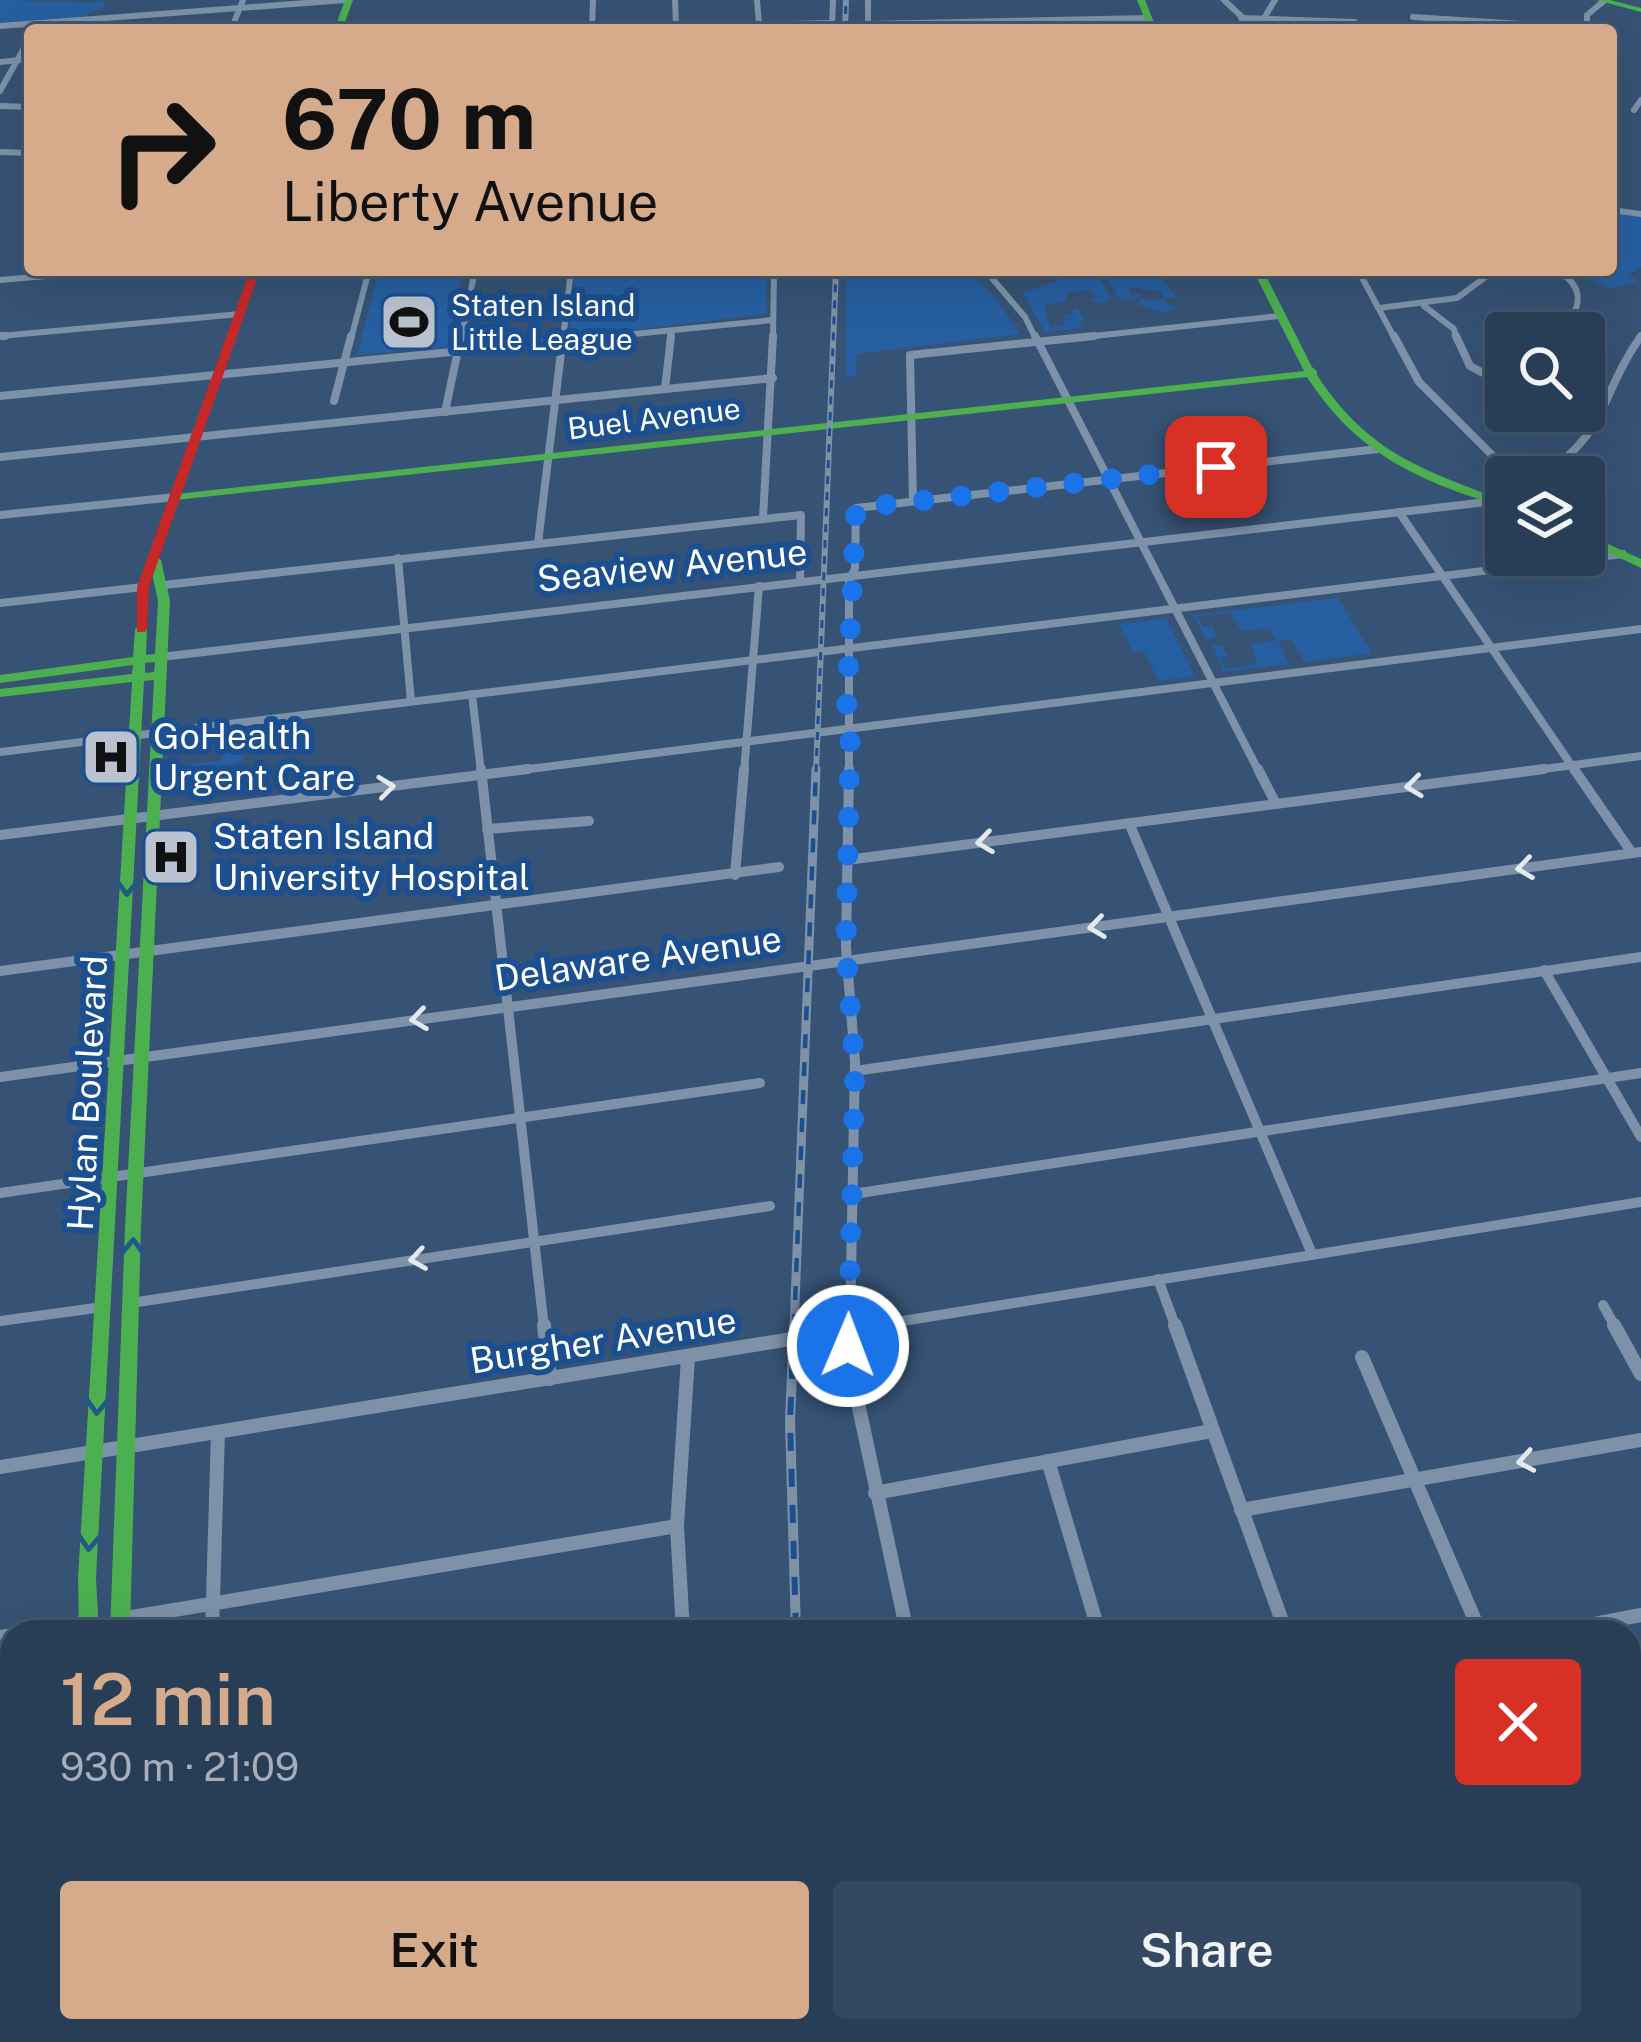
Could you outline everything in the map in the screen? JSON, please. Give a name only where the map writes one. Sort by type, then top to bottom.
[{"type":"main road","points":[[1142,0],[1151,24]]},
{"type":"main road","points":[[1602,1],[1641,10]]},
{"type":"main road","name":"Hylan Boulevard","points":[[88,1620],[143,587],[253,276]]},
{"type":"main road","points":[[1261,276],[1313,373],[1355,431],[1408,466],[1485,494]]},
{"type":"main road","name":"Buel Avenue","points":[[176,497],[1313,373]]},
{"type":"main road","points":[[1605,547],[1641,564]]},
{"type":"main road","name":"Hylan Boulevard","points":[[120,1620],[164,585],[155,560]]},
{"type":"main road","name":"Seaview Avenue","points":[[0,693],[138,669],[161,656]]},
{"type":"main road","name":"Seaview Avenue","points":[[0,679],[138,669],[160,675]]},
{"type":"street","points":[[27,24],[243,4],[347,0]]},
{"type":"street","points":[[758,0],[759,24]]},
{"type":"street","points":[[1224,0],[1248,24]]},
{"type":"street","points":[[1264,18],[1275,0]]},
{"type":"street","points":[[144,24],[146,15]]},
{"type":"street","points":[[1413,17],[1514,24]]},
{"type":"street","points":[[1241,18],[1322,24]]},
{"type":"street","points":[[1348,24],[1355,22]]},
{"type":"street","points":[[0,91],[24,62]]},
{"type":"street","points":[[1634,110],[1641,100]]},
{"type":"street","points":[[0,280],[46,276]]},
{"type":"street","points":[[334,401],[367,276]]},
{"type":"street","points":[[445,412],[474,276]]},
{"type":"street","points":[[538,543],[570,276]]},
{"type":"street","points":[[763,518],[773,378],[774,276]]},
{"type":"street","points":[[991,276],[1015,300],[1276,804]]},
{"type":"street","points":[[1361,276],[1419,382],[1493,456]]},
{"type":"street","points":[[1379,308],[1424,305],[1466,294],[1488,276]]},
{"type":"street","points":[[1566,276],[1575,281],[1582,298],[1577,312]]},
{"type":"street","points":[[1424,305],[1454,328],[1468,368],[1485,376]]},
{"type":"street","points":[[0,336],[240,314]]},
{"type":"street","points":[[913,501],[910,355],[1279,316]]},
{"type":"street","points":[[0,396],[773,320]]},
{"type":"street","points":[[665,389],[670,331]]},
{"type":"street","points":[[1574,456],[1591,440],[1628,354],[1641,336]]},
{"type":"street","points":[[0,457],[773,378]]},
{"type":"street","points":[[904,1620],[854,1397],[848,1331],[855,1071],[847,960],[847,648],[856,508],[1378,449]]},
{"type":"street","name":"Buel Avenue","points":[[0,515],[176,497]]},
{"type":"street","name":"Seaview Avenue","points":[[161,656],[1485,502]]},
{"type":"street","points":[[1399,512],[1571,766],[1636,852]]},
{"type":"street","points":[[164,585],[801,515],[800,581]]},
{"type":"street","points":[[0,752],[1623,554]]},
{"type":"street","points":[[398,558],[411,701]]},
{"type":"street","points":[[735,875],[759,586]]},
{"type":"street","points":[[0,603],[143,587]]},
{"type":"street","points":[[0,835],[1641,629]]},
{"type":"street","points":[[472,694],[550,1379]]},
{"type":"street","points":[[848,860],[1641,757]]},
{"type":"street","points":[[487,829],[589,821]]},
{"type":"street","points":[[1129,823],[1312,1254]]},
{"type":"street","name":"Delaware Avenue","points":[[0,1077],[1636,852]]},
{"type":"street","points":[[0,971],[778,867]]},
{"type":"street","points":[[855,1071],[1641,957]]},
{"type":"street","points":[[1544,970],[1641,1136]]},
{"type":"street","points":[[853,1194],[1641,1073]]},
{"type":"street","points":[[0,1193],[760,1083]]},
{"type":"street","name":"Burgher Avenue","points":[[0,1467],[1641,1202]]},
{"type":"street","points":[[131,1303],[770,1207]]},
{"type":"street","points":[[1158,1279],[1282,1620]]},
{"type":"street","points":[[1603,1305],[1641,1374]]},
{"type":"street","points":[[0,1322],[103,1307]]},
{"type":"street","points":[[1362,1357],[1475,1620]]},
{"type":"street","points":[[682,1620],[677,1526],[688,1358]]},
{"type":"street","points":[[875,1493],[1212,1431]]},
{"type":"street","points":[[212,1620],[218,1432]]},
{"type":"street","points":[[1241,1510],[1641,1440]]},
{"type":"street","points":[[1048,1460],[1095,1620]]},
{"type":"street","points":[[143,1620],[212,1602],[677,1526]]},
{"type":"shaded area","points":[[0,0],[104,1],[104,7],[88,13],[87,18],[0,25]]},
{"type":"shaded area","points":[[1617,213],[1641,216],[1641,267],[1628,275],[1638,281],[1612,288],[1580,276],[1617,276]]},
{"type":"shaded area","name":"Staten Island Little League","points":[[377,276],[462,276],[447,347],[357,355]]},
{"type":"shaded area","points":[[574,276],[766,276],[767,314],[576,337],[569,334]]},
{"type":"shaded area","points":[[846,276],[973,276],[996,298],[1020,334],[857,354],[856,376],[846,377]]},
{"type":"shaded area","points":[[1070,276],[1087,276],[1099,278],[1111,298],[1103,304],[1087,299],[1095,298],[1091,290],[1067,293],[1067,301],[1044,305],[1050,328],[1065,325],[1062,318],[1073,321],[1063,316],[1074,315],[1072,309],[1078,309],[1084,319],[1079,323],[1086,327],[1045,332],[1023,293]]},
{"type":"shaded area","points":[[1158,276],[1177,297],[1164,298],[1168,306],[1180,305],[1164,313],[1136,304],[1144,297],[1147,301],[1163,299],[1162,291],[1127,287],[1131,295],[1143,294],[1131,301],[1118,298],[1107,278]]},
{"type":"shaded area","points":[[1338,598],[1372,653],[1304,662],[1292,640],[1278,641],[1289,664],[1223,672],[1212,644],[1222,646],[1228,657],[1220,658],[1226,669],[1258,663],[1250,645],[1276,640],[1269,628],[1241,631],[1231,613],[1198,616],[1203,627],[1212,626],[1217,636],[1206,640],[1193,615]]},
{"type":"shaded area","points":[[1166,618],[1195,676],[1159,681],[1144,651],[1133,652],[1119,624]]},
{"type":"shaded area","points":[[244,731],[243,761],[223,768],[223,781],[169,787],[169,767],[222,760],[223,733]]},
{"type":"railway","points":[[845,24],[846,0]]},
{"type":"railway","points":[[816,772],[836,276]]},
{"type":"railway","points":[[794,1328],[816,769]]},
{"type":"railway","points":[[794,1325],[790,1421],[796,1620]]},
{"type":"traffic: fast","points":[[340,24],[349,0]]},
{"type":"traffic: fast","points":[[1141,0],[1151,24]]},
{"type":"traffic: fast","points":[[1600,0],[1641,10]]},
{"type":"traffic: fast","points":[[1261,276],[1321,390],[1356,431],[1407,466],[1485,497]]},
{"type":"traffic: fast","points":[[176,497],[1313,373]]},
{"type":"traffic: fast","points":[[1605,547],[1641,564]]},
{"type":"traffic: fast","points":[[120,1620],[133,1227],[164,601],[155,560]]},
{"type":"traffic: fast","points":[[89,1620],[87,1578],[141,629]]},
{"type":"traffic: fast","points":[[0,679],[161,657]]},
{"type":"traffic: fast","points":[[0,693],[160,675]]},
{"type":"traffic: jam","points":[[141,629],[143,587],[253,276]]},
{"type":"place","name":"Staten Island Little League","points":[[409,322]]},
{"type":"place","name":"GoHealth Urgent Care","points":[[111,757]]},
{"type":"place","name":"Staten Island University Hospital","points":[[171,857]]},
{"type":"route","points":[[848,1346],[855,1062],[846,947],[850,741],[846,722],[856,508],[1216,467]]}]
